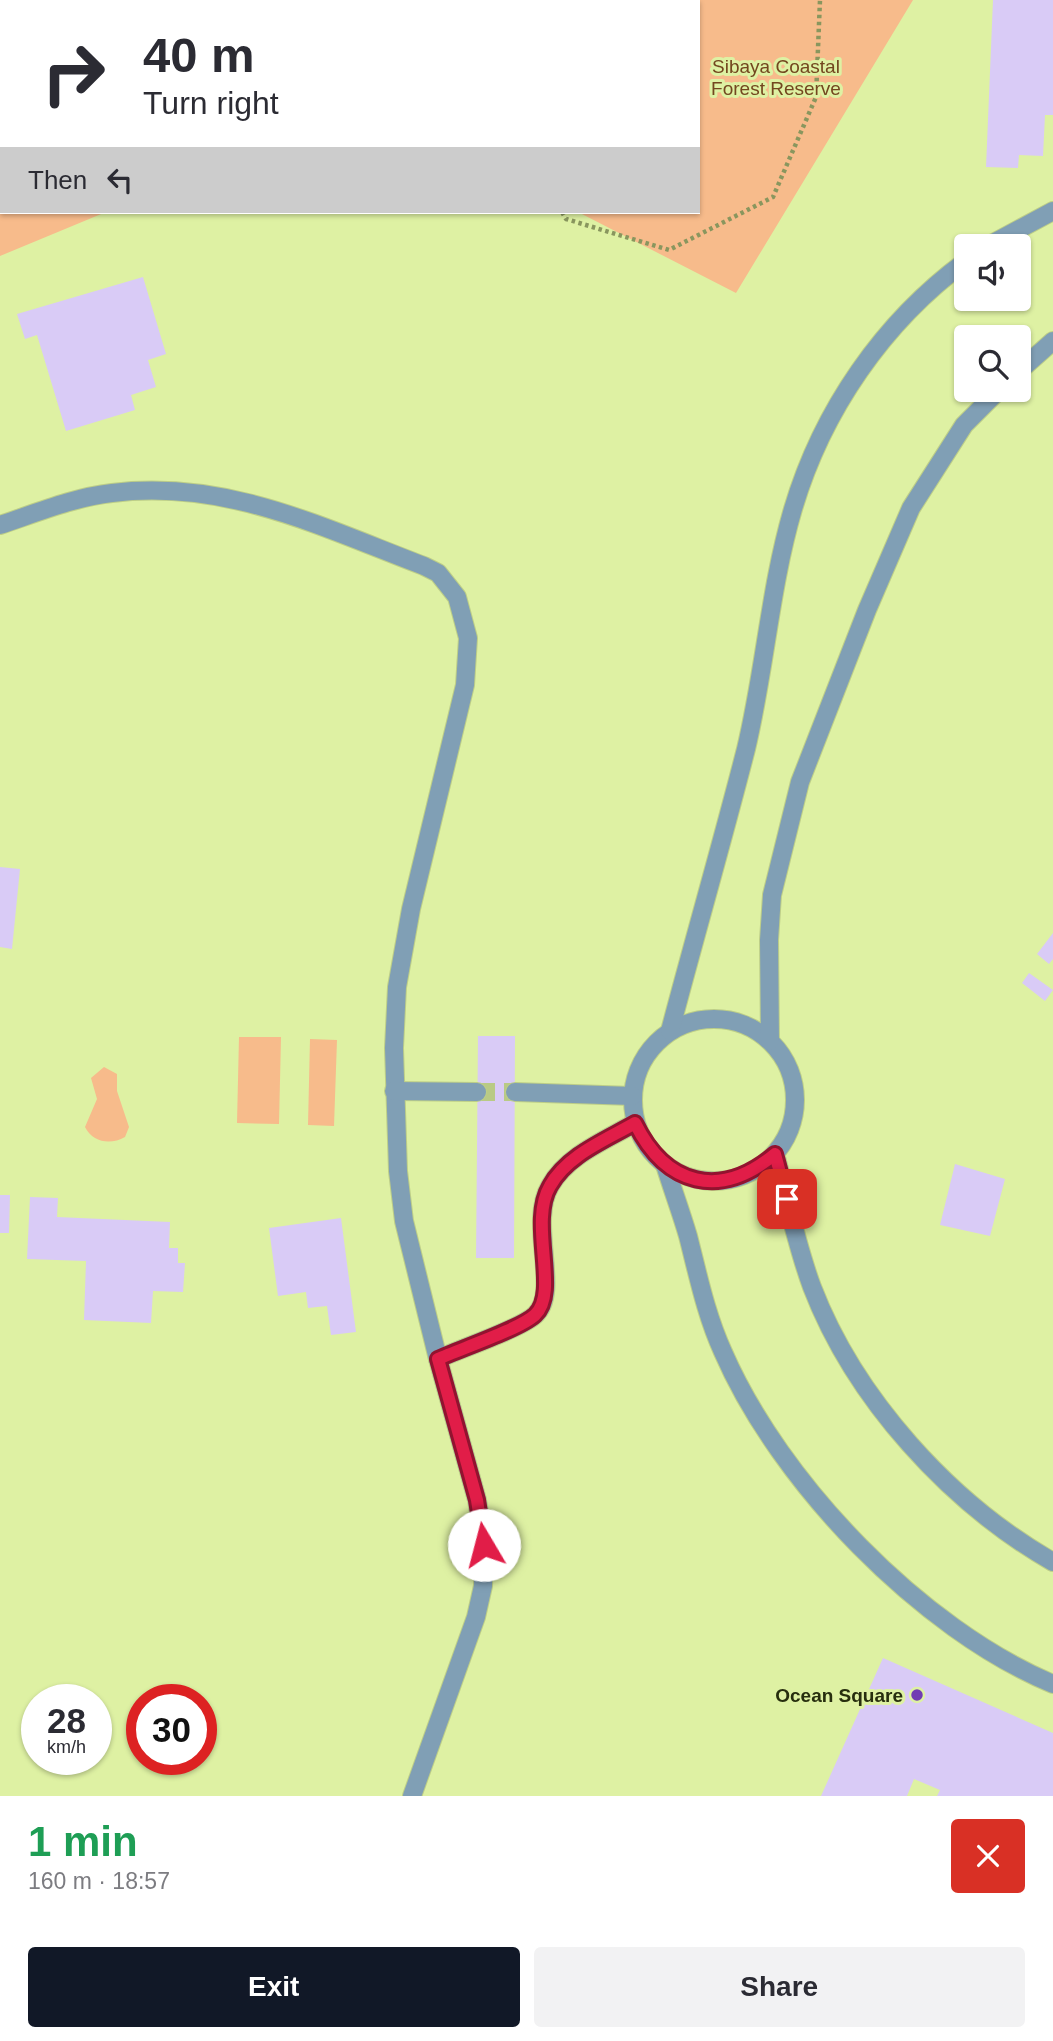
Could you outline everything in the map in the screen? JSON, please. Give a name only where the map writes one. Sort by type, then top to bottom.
[{"type":"street","points":[[1010,234],[1053,211]]},
{"type":"street","points":[[670,1031],[746,748],[792,511],[810,458],[864,363],[931,289],[954,271]]},
{"type":"street","points":[[1031,360],[1053,341]]},
{"type":"street","points":[[770,1041],[769,940],[772,894],[800,782],[867,610],[911,508],[964,425],[987,402]]},
{"type":"street","points":[[0,526],[109,493],[148,490],[206,492],[271,508],[424,566],[438,573],[457,597],[468,638],[465,685],[411,909],[399,974],[394,1091],[398,1171],[404,1221],[477,1500],[484,1545],[483,1586],[476,1618],[412,1796]]},
{"type":"street","points":[[721,1018],[748,1025],[770,1041],[785,1060],[794,1084],[795,1109],[789,1133],[775,1154],[757,1169],[734,1179],[710,1181],[686,1177],[665,1165],[647,1146],[635,1123],[632,1096],[637,1071],[650,1048],[670,1031],[695,1020],[721,1018]]},
{"type":"street","points":[[394,1091],[477,1092]]},
{"type":"street","points":[[515,1092],[632,1096]]},
{"type":"street","points":[[438,1359],[535,1315],[545,1297],[540,1228],[542,1204],[550,1185],[569,1162],[635,1123]]},
{"type":"street","points":[[775,1154],[812,1286],[828,1323],[853,1366],[922,1459],[969,1504],[1030,1549],[1053,1562]]},
{"type":"street","points":[[665,1165],[723,1353],[766,1433],[787,1465],[821,1506],[908,1590],[977,1644],[1053,1684]]},
{"type":"path","points":[[563,214],[566,219],[670,250],[773,197],[816,97],[820,0]]},
{"type":"green space","name":"Sibaya Coastal Forest Reserve","points":[[700,0],[913,0],[736,293],[582,214],[700,214]]},
{"type":"green space","name":"Sibaya Coastal Forest Reserve","points":[[0,214],[101,214],[0,256]]},
{"type":"green space","points":[[239,1037],[281,1037],[279,1124],[237,1123]]},
{"type":"green space","points":[[310,1039],[337,1040],[334,1126],[308,1125]]},
{"type":"green space","points":[[104,1067],[117,1074],[117,1091],[129,1127],[125,1137],[108,1142],[97,1139],[85,1127],[97,1099],[91,1078]]},
{"type":"building","points":[[993,0],[1053,0],[1053,115],[1045,115],[1043,156],[1019,155],[1018,168],[986,167]]},
{"type":"building","points":[[143,277],[166,354],[148,360],[156,387],[131,395],[135,410],[66,431],[37,335],[25,339],[17,314]]},
{"type":"building","points":[[0,867],[20,869],[12,949],[0,947]]},
{"type":"building","points":[[1053,933],[1053,959],[1049,964],[1037,954]]},
{"type":"building","points":[[1029,973],[1053,990],[1045,1001],[1022,983]]},
{"type":"building","points":[[478,1036],[515,1036],[514,1258],[476,1258]]},
{"type":"building","points":[[955,1164],[1005,1179],[990,1236],[940,1225]]},
{"type":"building","points":[[0,1195],[10,1195],[9,1233],[0,1233]]},
{"type":"building","points":[[30,1197],[58,1198],[57,1217],[170,1222],[169,1248],[178,1248],[178,1263],[185,1263],[183,1292],[153,1291],[151,1323],[84,1320],[86,1261],[27,1259]]},
{"type":"building","points":[[341,1218],[356,1332],[331,1335],[327,1306],[308,1308],[306,1292],[278,1296],[269,1228]]},
{"type":"building","name":"Ocean Square","points":[[883,1658],[1053,1733],[1053,1796],[937,1796],[940,1790],[914,1779],[907,1796],[821,1796]]},
{"type":"tunnel","points":[[477,1092],[515,1092]]},
{"type":"place","name":"Ocean Square","points":[[917,1695]]},
{"type":"route","points":[[484,1545],[477,1500],[438,1359],[526,1321],[542,1307],[546,1286],[540,1228],[542,1204],[550,1185],[569,1162],[635,1123],[647,1146],[665,1165],[686,1177],[710,1181],[734,1179],[757,1169],[775,1154],[787,1199]]}]
